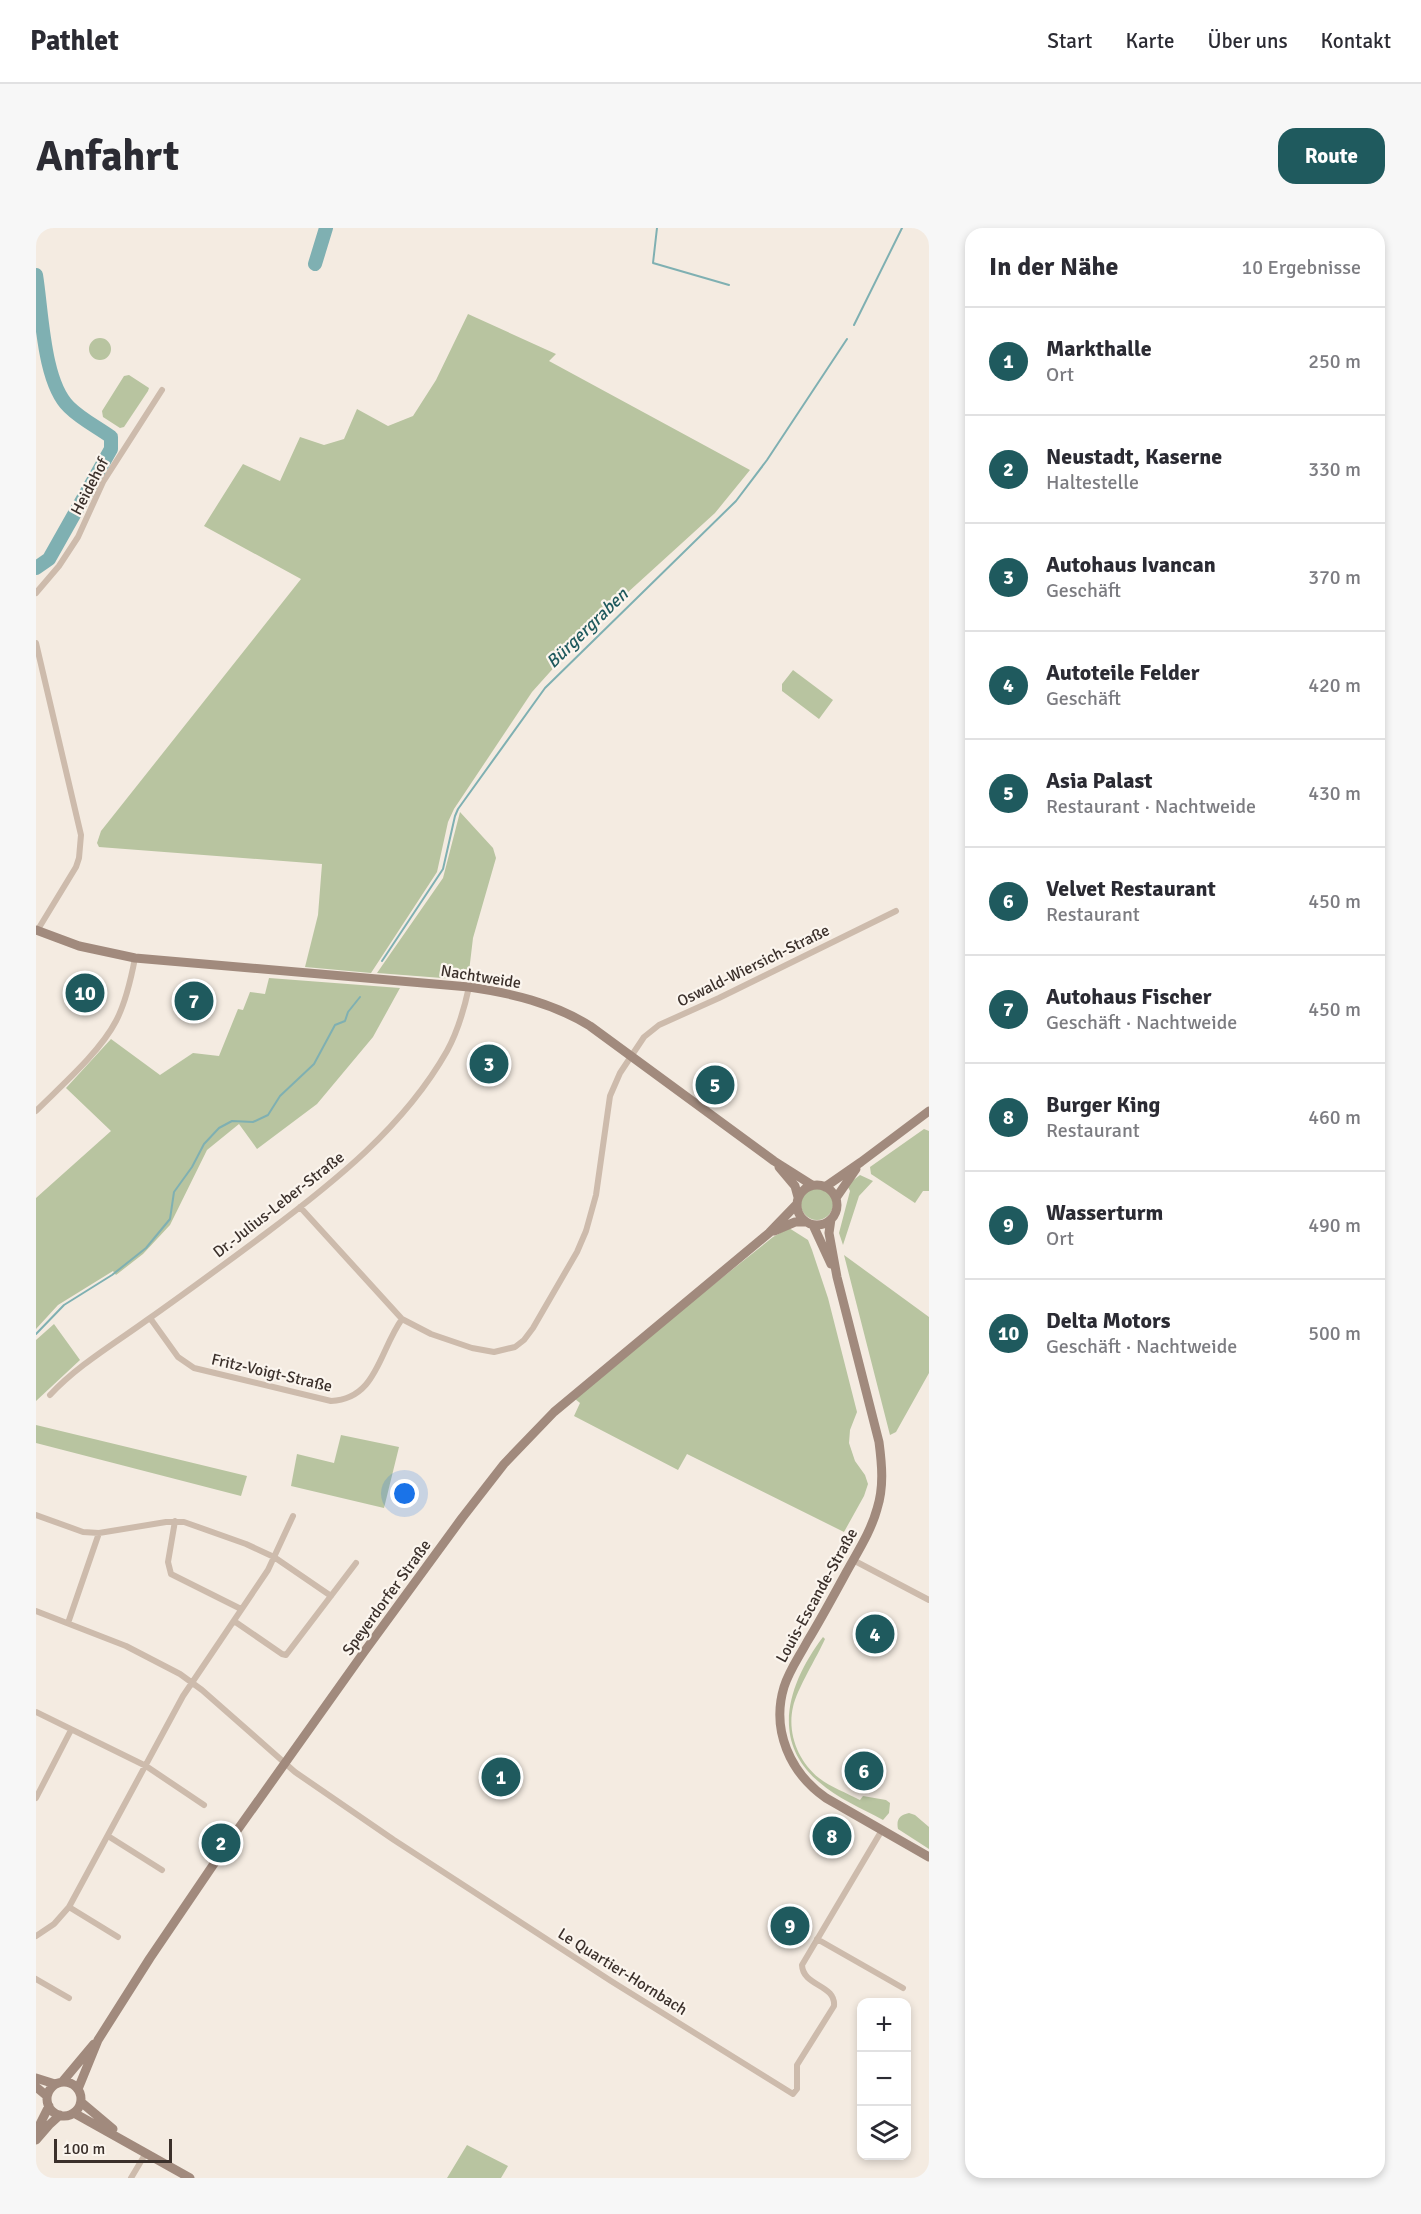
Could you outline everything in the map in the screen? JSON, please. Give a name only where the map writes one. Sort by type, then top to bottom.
[{"type":"street","name":"Heidehof","points":[[36,593],[59,566],[78,537],[103,482],[162,390]]},
{"type":"street","name":"Nachtweide","points":[[36,643],[81,835],[80,858],[76,867],[37,931],[79,946],[135,958],[469,987],[510,994],[569,1014],[590,1026],[774,1161],[812,1185]]},
{"type":"street","name":"Oswald-Wiersich-Straße","points":[[300,1207],[402,1319],[430,1334],[482,1351],[506,1351],[515,1347],[524,1340],[548,1303],[586,1231],[596,1195],[610,1096],[620,1073],[644,1037],[659,1025],[896,912]]},
{"type":"street","points":[[36,1111],[99,1045],[117,1021],[135,958]]},
{"type":"street","name":"Dr.-Julius-Leber-Straße","points":[[50,1395],[70,1375],[300,1207],[363,1154],[403,1112],[447,1051],[463,1013],[469,987]]},
{"type":"street","points":[[825,1187],[929,1111]]},
{"type":"street","name":"Nachtweide","points":[[774,1161],[793,1184],[797,1201]]},
{"type":"street","points":[[836,1197],[825,1187],[812,1185],[803,1190],[797,1201],[798,1212],[809,1223],[824,1224],[831,1220],[837,1208],[836,1197],[861,1162]]},
{"type":"street","name":"Speyerdorfer Straße","points":[[47,2096],[98,2040],[156,1949],[284,1764],[462,1518],[504,1464],[534,1431],[686,1300],[769,1233],[797,1201]]},
{"type":"street","name":"Louis-Escande-Straße","points":[[831,1220],[829,1233],[837,1277],[879,1442],[882,1487],[877,1510],[853,1560],[788,1678],[782,1697],[781,1726],[792,1763],[810,1786],[826,1798],[929,1857]]},
{"type":"street","name":"Speyerdorfer Straße","points":[[769,1233],[795,1222],[809,1223]]},
{"type":"street","name":"Louis-Escande-Straße","points":[[809,1223],[819,1234],[837,1277]]},
{"type":"street","name":"Fritz-Voigt-Straße","points":[[150,1318],[178,1357],[194,1368],[331,1401],[352,1398],[364,1388],[402,1319]]},
{"type":"street","points":[[36,1515],[83,1532],[99,1533],[175,1521],[274,1557],[331,1596]]},
{"type":"street","points":[[36,1936],[54,1924],[69,1907],[192,1682],[268,1570],[293,1516]]},
{"type":"street","points":[[175,1521],[168,1562],[171,1574],[241,1610]]},
{"type":"street","points":[[68,1623],[99,1533]]},
{"type":"street","points":[[853,1560],[929,1600]]},
{"type":"street","points":[[234,1621],[286,1655],[356,1563]]},
{"type":"street","points":[[36,1611],[143,1653],[192,1682],[284,1764]]},
{"type":"street","points":[[36,1712],[146,1766],[204,1805]]},
{"type":"street","points":[[36,1798],[71,1730]]},
{"type":"street","name":"Le Quartier-Hornbach","points":[[284,1764],[394,1840],[611,1981],[793,2094],[797,2089],[797,2065],[834,2006],[831,1993],[806,1978],[802,1972],[802,1965],[882,1830]]},
{"type":"street","points":[[108,1836],[162,1870]]},
{"type":"street","points":[[69,1907],[118,1937]]},
{"type":"street","points":[[817,1939],[903,1988]]},
{"type":"street","points":[[36,1979],[69,1998]]},
{"type":"street","name":"Speyerdorfer Straße","points":[[78,2089],[98,2040]]},
{"type":"street","points":[[36,2078],[74,2085],[78,2089],[81,2102],[131,2145]]},
{"type":"street","points":[[36,2087],[47,2096],[49,2106],[54,2112],[60,2115]]},
{"type":"street","points":[[74,2113],[81,2102]]},
{"type":"street","points":[[36,2132],[49,2106]]},
{"type":"street","points":[[36,2140],[60,2115],[74,2113],[190,2178]]},
{"type":"street","points":[[131,2178],[146,2153]]},
{"type":"green space","points":[[468,314],[556,354],[549,361],[750,470],[715,513],[593,624],[532,692],[454,809],[448,822],[437,872],[371,973],[305,967],[318,915],[322,864],[99,847],[97,843],[101,831],[301,579],[204,526],[243,464],[280,481],[300,437],[324,445],[344,439],[357,409],[388,426],[413,416],[436,380]]},
{"type":"green space","points":[[100,338],[108,341],[111,349],[108,357],[100,360],[92,357],[89,349],[92,341]]},
{"type":"green space","points":[[129,375],[149,388],[124,427],[120,428],[103,417],[102,411],[124,376]]},
{"type":"green space","points":[[793,670],[833,700],[819,719],[782,691],[782,684]]},
{"type":"green space","points":[[460,812],[493,848],[496,858],[473,938],[468,980],[377,973],[443,878]]},
{"type":"green space","points":[[269,978],[400,988],[373,1037],[317,1104],[257,1149],[239,1124],[207,1150],[170,1225],[143,1254],[116,1275],[113,1271],[58,1305],[36,1329],[36,1198],[111,1131],[66,1088],[111,1039],[160,1075],[193,1053],[219,1056],[238,1009],[243,1010],[250,992],[265,994]]},
{"type":"green space","points":[[924,1129],[929,1131],[929,1191],[923,1191],[915,1203],[871,1174],[870,1167]]},
{"type":"green space","points":[[860,1175],[873,1181],[859,1196],[843,1245],[839,1233],[850,1191],[847,1185]]},
{"type":"green space","points":[[817,1188],[828,1193],[833,1204],[828,1215],[817,1220],[806,1215],[801,1204],[806,1193]]},
{"type":"green space","points":[[789,1228],[808,1240],[812,1250],[828,1298],[857,1412],[850,1430],[849,1443],[855,1461],[865,1475],[868,1484],[844,1532],[687,1454],[678,1470],[574,1416],[580,1403],[575,1399],[639,1344],[773,1237]]},
{"type":"green space","points":[[844,1255],[929,1317],[929,1373],[896,1432],[890,1435]]},
{"type":"green space","points":[[54,1324],[80,1360],[36,1401],[36,1340]]},
{"type":"green space","points":[[36,1425],[247,1476],[241,1496],[36,1443]]},
{"type":"green space","points":[[341,1435],[399,1447],[384,1508],[291,1486],[297,1454],[334,1463]]},
{"type":"green space","points":[[823,1637],[825,1639],[793,1707],[792,1727],[796,1746],[805,1763],[828,1784],[860,1800],[863,1796],[886,1800],[890,1803],[889,1813],[883,1820],[826,1788],[803,1766],[794,1748],[789,1730],[794,1692],[811,1654]]},
{"type":"green space","points":[[909,1813],[915,1815],[929,1827],[929,1849],[898,1829],[899,1818]]},
{"type":"green space","points":[[467,2145],[508,2166],[501,2178],[447,2178]]},
{"type":"waterway","points":[[315,264],[326,228]]},
{"type":"waterway","points":[[657,228],[653,263],[729,285]]},
{"type":"waterway","name":"Bürgergraben","points":[[854,325],[902,228]]},
{"type":"waterway","points":[[36,275],[45,345],[60,396],[69,407],[111,437],[111,449],[49,559],[36,568]]},
{"type":"waterway","name":"Bürgergraben","points":[[382,961],[443,869],[458,809],[545,688],[736,501],[767,460],[847,339]]},
{"type":"waterway","name":"Bürgergraben","points":[[36,1334],[64,1305],[112,1275],[146,1248],[170,1219],[174,1192],[192,1167],[204,1144],[219,1128],[232,1121],[253,1122],[268,1115],[280,1096],[314,1064],[335,1025],[345,1021],[348,1012],[360,997]]},
{"type":"place","name":"Delta Motors","points":[[85,993]]},
{"type":"place","name":"Autohaus Fischer","points":[[194,1001]]},
{"type":"place","name":"Autohaus Ivancan","points":[[489,1064]]},
{"type":"place","name":"Asia Palast","points":[[715,1085]]},
{"type":"place","name":"Autoteile Felder","points":[[875,1634]]},
{"type":"place","name":"Velvet Restaurant","points":[[864,1771]]},
{"type":"place","name":"Markthalle","points":[[501,1777]]},
{"type":"place","name":"Burger King","points":[[832,1836]]},
{"type":"place","name":"Neustadt, Kaserne","points":[[221,1843]]},
{"type":"place","name":"Wasserturm","points":[[790,1926]]}]
